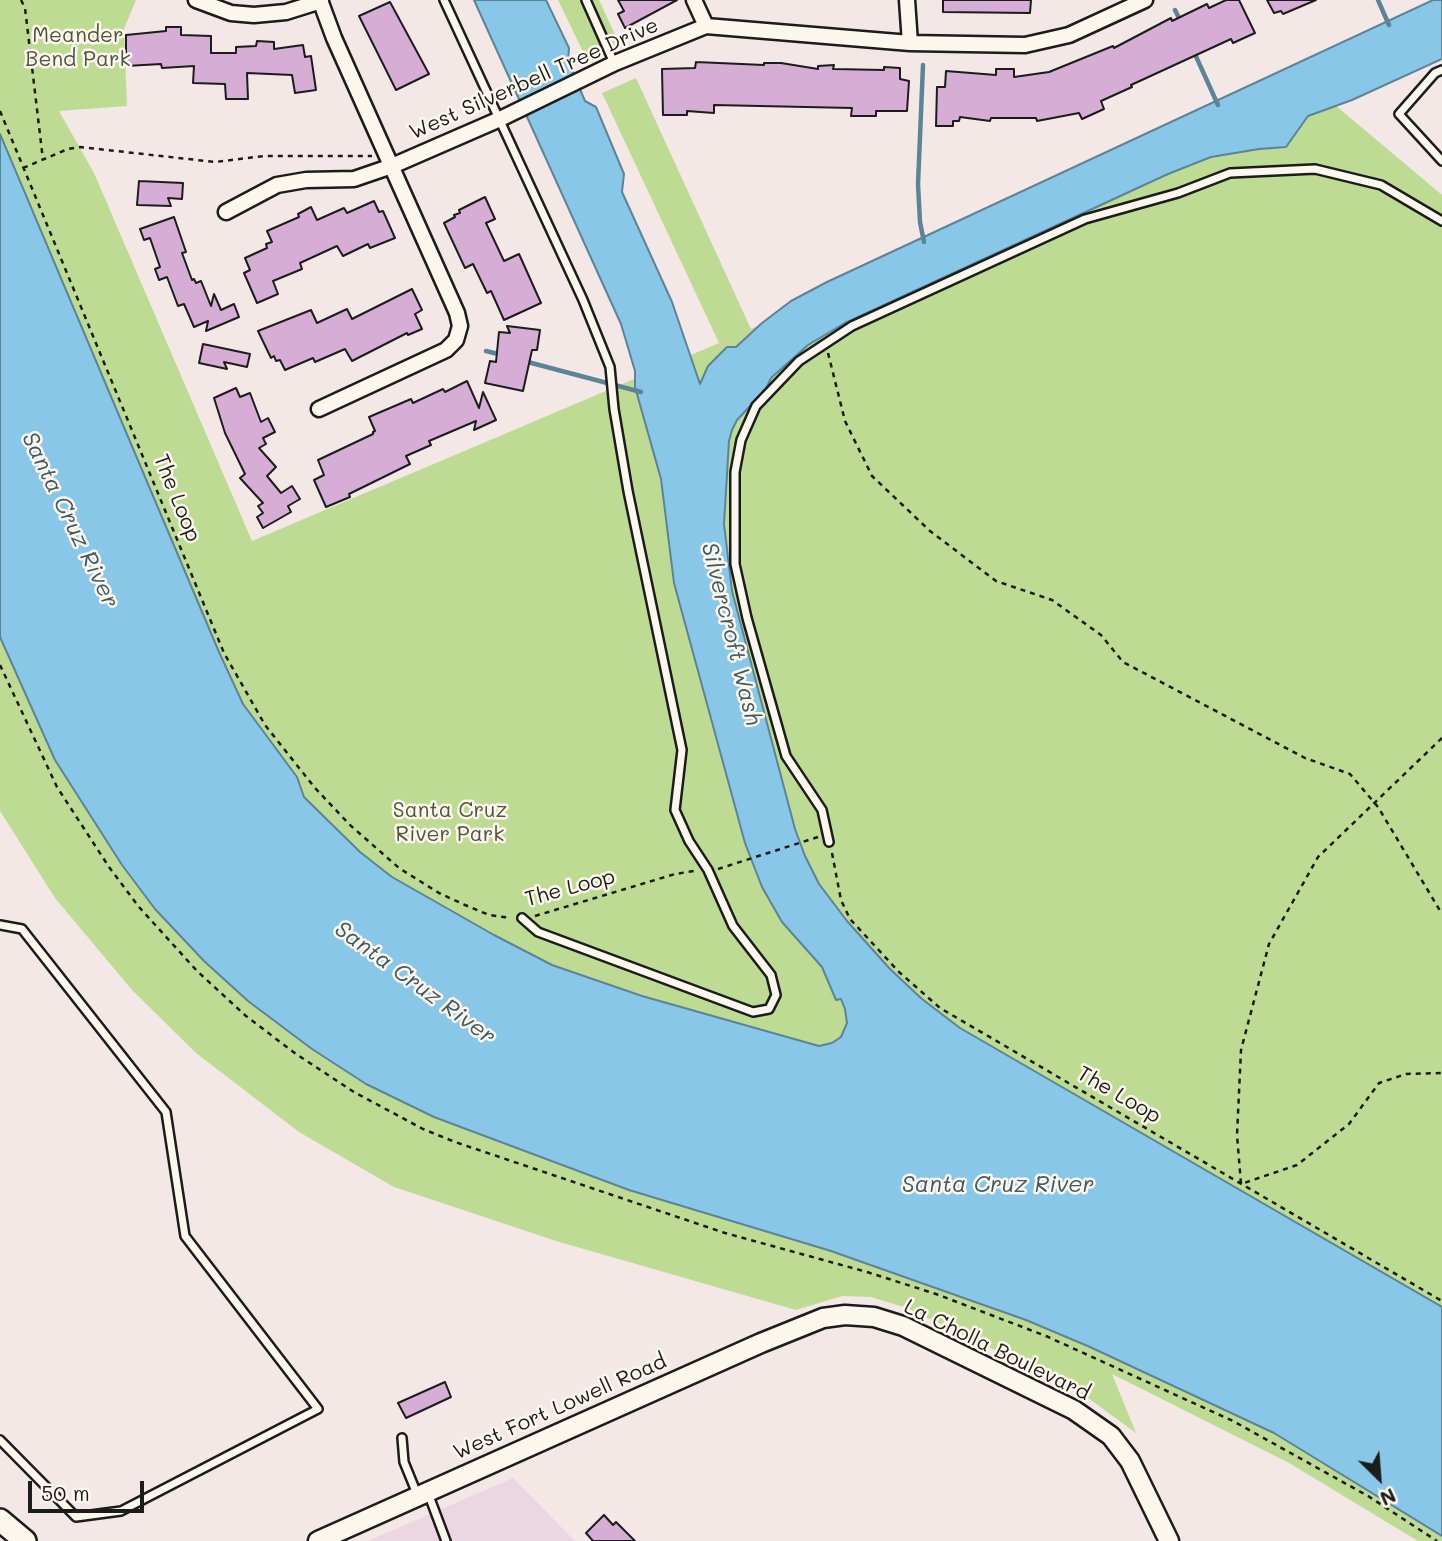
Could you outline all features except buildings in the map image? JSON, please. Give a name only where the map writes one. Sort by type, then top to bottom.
[{"type":"main road","points":[[0,1520],[25,1541]]},
{"type":"street","points":[[196,0],[231,13],[254,15],[286,12],[320,1],[457,313],[460,338],[446,350],[319,409]]},
{"type":"street","points":[[694,0],[706,26]]},
{"type":"street","points":[[907,0],[910,43]]},
{"type":"street","name":"West Silverbell Tree Drive","points":[[226,212],[277,185],[306,180],[354,179],[389,161],[500,119],[615,63],[706,26],[910,43],[1025,45],[1069,34],[1145,0]]},
{"type":"street","name":"La Cholla Boulevard","points":[[823,1318],[845,1315],[874,1317],[904,1326],[1074,1410],[1111,1436],[1129,1461],[1169,1541]]},
{"type":"street","name":"West Fort Lowell Road","points":[[318,1541],[632,1400],[823,1318]]},
{"type":"lane","points":[[444,0],[583,300],[610,367],[614,410],[628,491],[682,750],[675,810],[689,841],[708,870],[733,926],[771,975],[776,995],[769,1009],[753,1012],[538,932],[522,918]]},
{"type":"lane","points":[[586,0],[615,63]]},
{"type":"lane","points":[[1442,70],[1435,73],[1399,114],[1442,161]]},
{"type":"lane","points":[[829,842],[822,810],[786,755],[747,618],[735,564],[735,472],[741,440],[756,406],[799,361],[852,326],[1085,219],[1178,193],[1230,173],[1315,169],[1381,185],[1442,221]]},
{"type":"lane","points":[[0,925],[22,929],[166,1112],[185,1236],[318,1409],[121,1511],[76,1517],[0,1440]]},
{"type":"lane","points":[[402,1438],[404,1462],[446,1541]]},
{"type":"path","points":[[21,0],[25,8],[43,160]]},
{"type":"path","name":"The Loop","points":[[0,111],[224,653],[265,725],[300,771],[350,825],[399,868],[439,893],[489,915],[522,918],[551,912],[675,874],[723,868],[822,837],[829,842],[841,900],[850,919],[917,989],[940,1007],[1442,1301]]},
{"type":"path","points":[[23,168],[68,149],[92,147],[215,162],[264,156],[389,161]]},
{"type":"path","points":[[826,343],[845,421],[872,476],[930,531],[996,581],[1052,600],[1101,635],[1124,662],[1305,758],[1350,774],[1374,803],[1442,914]]},
{"type":"path","points":[[0,665],[57,787],[109,867],[139,907],[197,971],[246,1016],[296,1054],[354,1091],[423,1129],[455,1142],[724,1233],[925,1290],[1046,1336],[1233,1421],[1368,1496],[1437,1541]]},
{"type":"path","points":[[1442,738],[1318,857],[1269,944],[1241,1050],[1237,1135],[1241,1184],[1297,1165],[1349,1124],[1379,1083],[1406,1073],[1442,1073]]},
{"type":"shaded area","points":[[513,1478],[575,1541],[368,1541]]},
{"type":"green space","points":[[0,0],[136,0],[124,29],[127,106],[59,111],[94,173],[252,541],[719,343],[602,93],[636,78],[751,329],[1309,83],[1442,195],[1442,1541],[1418,1541],[1289,1463],[1112,1374],[1136,1433],[1073,1387],[907,1308],[871,1297],[842,1296],[796,1310],[556,1241],[394,1187],[299,1132],[196,1053],[132,990],[55,898],[0,811]]},
{"type":"green space","points":[[558,0],[599,0],[619,43],[586,58]]},
{"type":"water","name":"Santa Cruz River","points":[[474,0],[546,0],[569,48],[568,61],[585,101],[596,107],[624,174],[622,192],[672,302],[700,384],[708,366],[727,347],[736,347],[791,301],[827,282],[1433,0],[1442,0],[1442,59],[1352,100],[1308,116],[1286,147],[1211,157],[1168,174],[845,323],[808,345],[771,378],[766,389],[737,420],[732,430],[724,524],[732,591],[795,829],[805,856],[819,884],[847,921],[890,969],[922,999],[960,1028],[1442,1307],[1442,1536],[1274,1433],[1026,1320],[831,1251],[629,1190],[434,1117],[366,1084],[312,1049],[248,1001],[204,961],[155,909],[122,865],[55,760],[0,637],[0,134],[219,652],[243,704],[297,777],[304,797],[360,852],[392,877],[552,965],[642,996],[819,1046],[832,1043],[841,1037],[847,1023],[841,999],[836,1000],[822,967],[782,922],[762,887],[745,843],[674,583],[661,479],[635,387],[635,371],[621,324]]},
{"type":"waterway","points":[[1378,0],[1389,25]]},
{"type":"waterway","points":[[1175,10],[1181,22]]},
{"type":"waterway","points":[[1194,52],[1218,105]]},
{"type":"waterway","points":[[923,65],[918,184],[924,242]]},
{"type":"waterway","points":[[486,351],[502,355]]},
{"type":"waterway","points":[[524,361],[641,392]]},
{"type":"park label","name":"Meander Bend Park","points":[[78,48]]},
{"type":"park label","name":"Santa Cruz River Park","points":[[450,823]]},
{"type":"water label","name":"Silvercroft Wash","points":[[731,634]]}]
